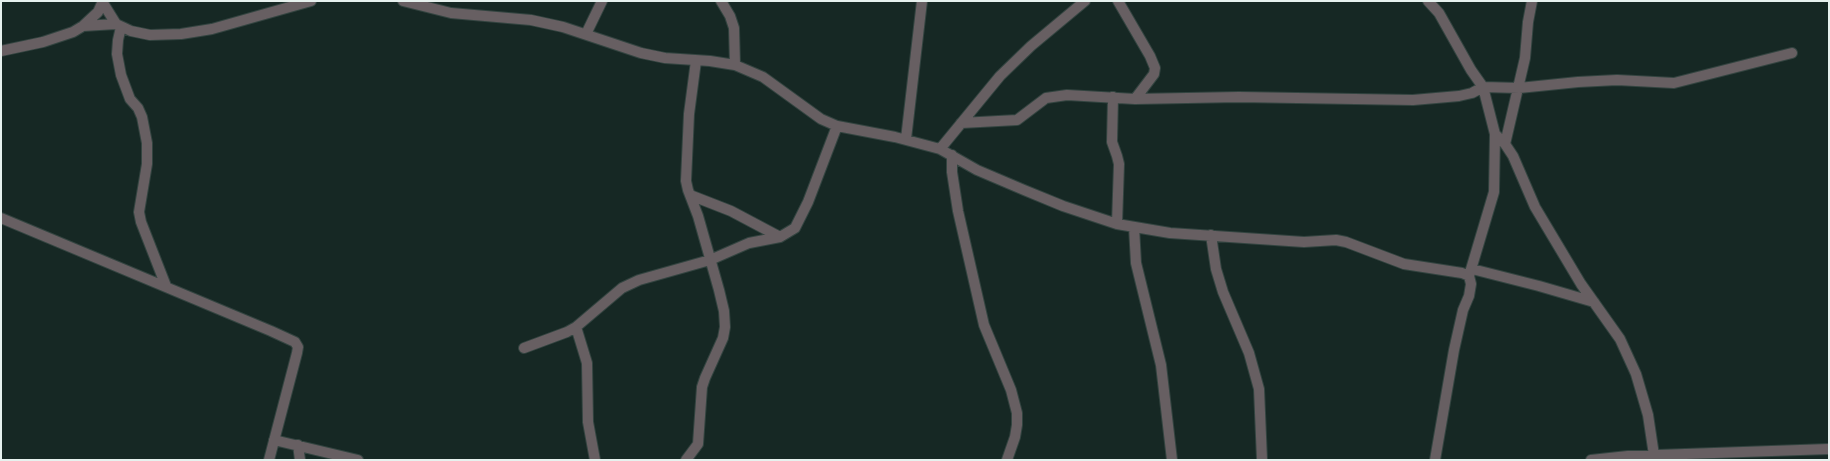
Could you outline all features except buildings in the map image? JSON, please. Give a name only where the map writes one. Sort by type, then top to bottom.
[{"type":"street","points":[[83,26],[119,26],[131,31],[150,35],[181,34],[212,29],[310,1]]},
{"type":"street","points":[[403,1],[451,13],[488,18],[531,20],[586,34],[641,53],[665,58],[735,65],[763,76],[820,119],[838,126],[906,139],[940,149],[978,170],[1024,190],[1063,206],[1117,224],[1170,233],[1304,242],[1336,240],[1346,242],[1404,264],[1471,273],[1539,286],[1594,302]]},
{"type":"street","points":[[586,34],[602,1]]},
{"type":"street","points":[[721,1],[730,16],[734,28],[735,65]]},
{"type":"street","points":[[906,139],[922,1]]},
{"type":"street","points":[[940,149],[1000,76],[1031,46],[1085,1]]},
{"type":"street","points":[[1118,1],[1150,56],[1155,68],[1154,74],[1135,99]]},
{"type":"street","points":[[1428,1],[1438,13],[1471,70],[1483,87],[1495,134],[1494,192],[1471,273],[1469,296],[1463,310],[1454,350],[1435,460]]},
{"type":"street","points":[[1505,144],[1525,58],[1528,22],[1532,1]]},
{"type":"street","points":[[1,51],[43,42],[73,32],[83,26],[98,12],[103,2],[119,26],[117,54],[121,74],[130,99],[138,108],[142,117],[147,143],[147,164],[139,212],[166,286]]},
{"type":"street","points":[[961,123],[1017,120],[1050,96],[1067,95],[1135,99],[1239,97],[1360,101],[1413,100],[1472,94],[1483,87],[1518,88],[1617,80],[1674,83],[1792,53]]},
{"type":"street","points":[[686,460],[698,444],[702,387],[723,338],[724,327],[724,311],[686,181],[689,114],[696,61]]},
{"type":"street","points":[[1113,97],[1112,142],[1119,164],[1117,224]]},
{"type":"street","points":[[524,348],[562,334],[576,327],[622,288],[639,280],[710,260],[749,243],[780,237],[795,228],[808,202],[838,126]]},
{"type":"street","points":[[1495,134],[1505,144],[1513,156],[1535,207],[1594,302],[1620,339],[1636,374],[1648,416],[1654,455]]},
{"type":"street","points":[[952,155],[952,172],[958,211],[979,296],[984,325],[1011,390],[1017,413],[1017,425],[1007,460]]},
{"type":"street","points":[[690,195],[731,211],[780,237]]},
{"type":"street","points":[[1,218],[166,286],[295,342],[298,347],[297,353],[270,460]]},
{"type":"street","points":[[1134,227],[1138,270],[1161,364],[1172,460]]},
{"type":"street","points":[[1211,235],[1216,269],[1223,292],[1249,353],[1259,388],[1262,460]]},
{"type":"street","points":[[576,327],[587,363],[588,422],[595,460]]},
{"type":"street","points":[[274,440],[358,460]]},
{"type":"street","points":[[298,445],[300,460]]},
{"type":"street","points":[[1591,460],[1628,456],[1654,455],[1688,457],[1829,449]]}]
